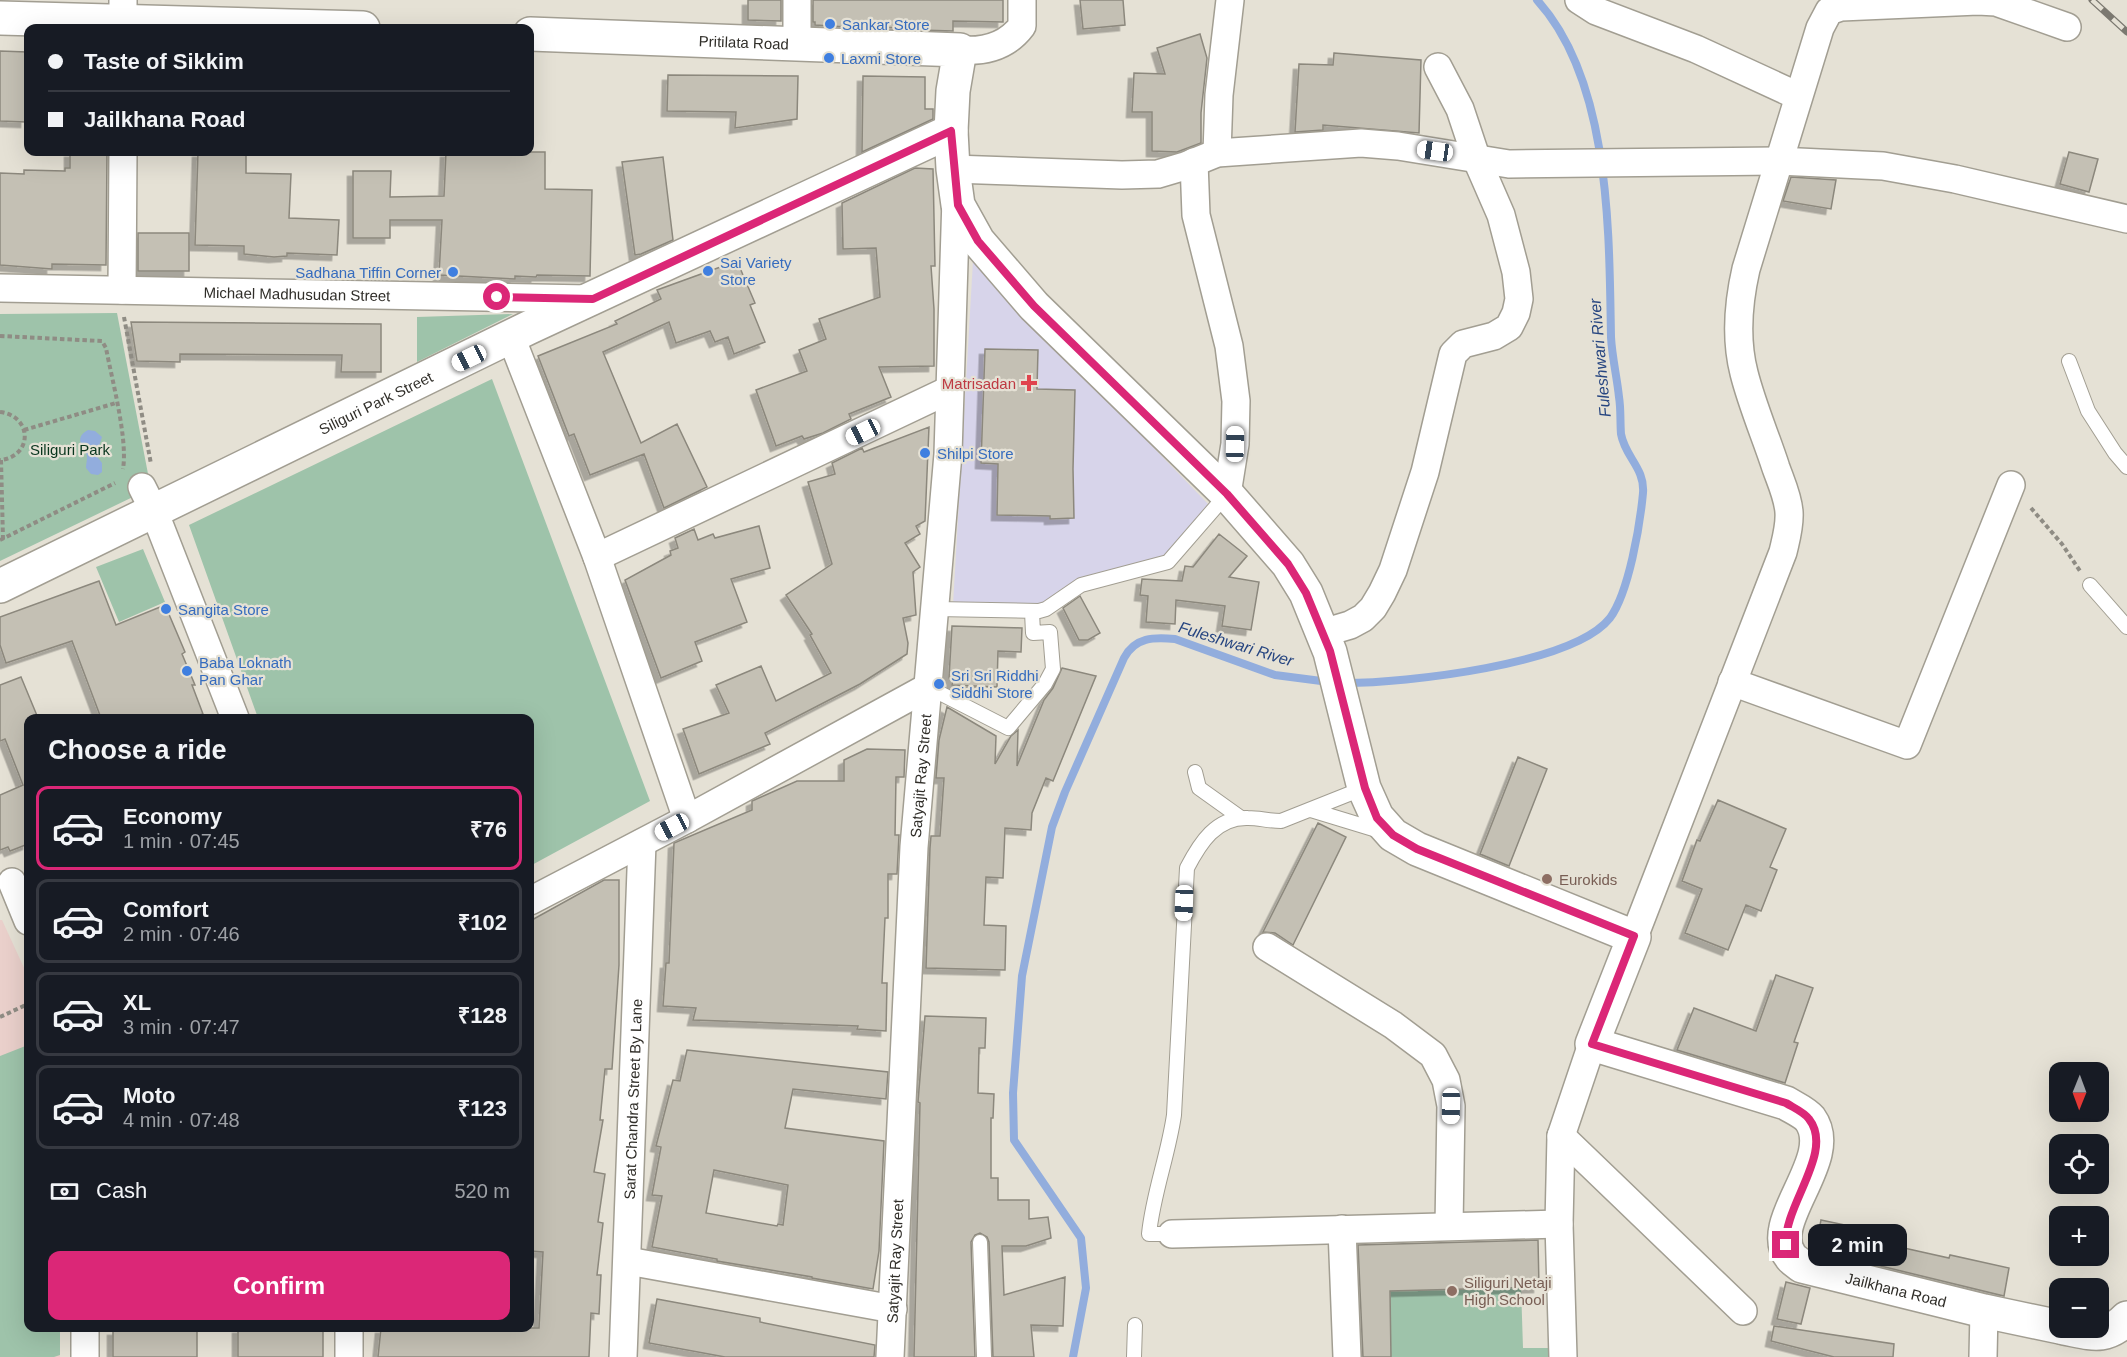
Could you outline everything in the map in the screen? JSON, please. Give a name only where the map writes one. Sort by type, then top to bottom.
[{"type":"street","points":[[796,44],[797,0]]},
{"type":"street","points":[[1022,0],[1022,26],[1008,40],[985,49],[960,50],[953,91],[951,131],[955,183],[958,205],[978,241],[1034,306],[1227,494],[1288,564],[1306,593],[1327,642],[1365,788],[1377,818],[1393,835],[1417,849],[1634,936]]},
{"type":"street","points":[[1227,494],[1235,444],[1236,401],[1229,346],[1196,215],[1205,157],[1219,95],[1230,0]]},
{"type":"street","points":[[1579,0],[1596,11],[1696,49],[1798,96]]},
{"type":"street","points":[[1563,1357],[1559,1224],[1561,1136],[1592,1044],[1783,552],[1789,522],[1786,497],[1744,373],[1738,336],[1740,293],[1820,28],[1821,6],[1996,2],[2067,27]]},
{"type":"street","points":[[0,18],[123,16],[283,24]]},
{"type":"street","name":"Pritilata Road","points":[[534,34],[960,50]]},
{"type":"street","points":[[1327,642],[1363,618],[1373,608],[1393,570],[1425,472],[1453,354],[1463,344],[1494,336],[1509,327],[1516,313],[1519,299],[1516,272],[1501,214],[1477,160],[1460,109],[1438,66]]},
{"type":"street","name":"Siliguri Park Street","points":[[0,586],[137,490],[511,337],[951,131]]},
{"type":"street","points":[[955,183],[1158,174],[1205,157],[1361,143],[1398,146],[1509,164],[1778,161],[1882,166],[1955,178],[2127,219]]},
{"type":"street","points":[[122,298],[123,156]]},
{"type":"street","name":"Satyajit Ray Street","points":[[890,1357],[914,847],[948,454],[955,183]]},
{"type":"street","name":"Michael Madhusudan Street","points":[[0,288],[122,298],[593,299]]},
{"type":"street","points":[[511,337],[597,557],[687,819]]},
{"type":"street","points":[[597,557],[949,390]]},
{"type":"street","points":[[1732,682],[1907,746],[2011,485]]},
{"type":"street","points":[[137,490],[233,714]]},
{"type":"street","points":[[534,899],[687,819],[928,687]]},
{"type":"street","name":"Sarat Chandra Street By Lane","points":[[623,1357],[642,843]]},
{"type":"street","points":[[13,881],[24,910]]},
{"type":"street","points":[[1267,947],[1393,1025],[1433,1055],[1446,1080],[1451,1106],[1449,1226]]},
{"type":"street","name":"Jailkhana Road","points":[[1592,1044],[1786,1103],[1809,1118],[1818,1139],[1816,1152],[1785,1234],[1790,1256],[1802,1266],[2049,1325]]},
{"type":"street","points":[[1561,1136],[1743,1311]]},
{"type":"street","points":[[1172,1234],[1559,1224]]},
{"type":"street","points":[[1342,1229],[1347,1357]]},
{"type":"street","points":[[628,1261],[893,1309]]},
{"type":"street","points":[[1983,1357],[1984,1311]]},
{"type":"street","points":[[2109,1332],[2127,1318]]},
{"type":"street","points":[[85,1332],[85,1357]]},
{"type":"street","points":[[349,1332],[349,1357]]},
{"type":"lane","points":[[2068,361],[2088,411],[2115,453],[2127,467]]},
{"type":"lane","points":[[936,609],[1032,612],[1046,609],[1081,585],[1168,562],[1227,494]]},
{"type":"lane","points":[[2090,585],[2127,627]]},
{"type":"lane","points":[[928,687],[1008,728],[1045,684],[1053,669],[1050,632],[1034,633],[1032,612]]},
{"type":"lane","points":[[1194,772],[1199,788],[1241,818]]},
{"type":"lane","points":[[1172,1234],[1149,1234],[1154,1198],[1170,1142],[1174,1115],[1187,868],[1198,846],[1214,829],[1232,819],[1281,821],[1365,788]]},
{"type":"lane","points":[[1311,810],[1393,835]]},
{"type":"lane","points":[[980,1242],[984,1357]]},
{"type":"lane","points":[[1134,1357],[1135,1325]]},
{"type":"path","points":[[0,412],[16,417],[24,430],[24,443],[20,452],[12,458],[0,460],[1,539],[108,488],[156,494],[122,298]]},
{"type":"path","points":[[0,336],[102,341],[106,348],[124,452],[137,490]]},
{"type":"path","points":[[24,430],[116,404]]},
{"type":"path","points":[[2011,485],[2062,544],[2090,585]]},
{"type":"path","points":[[0,1017],[24,1006]]},
{"type":"shaded area","name":"Matrisadan","points":[[973,261],[1210,506],[1167,559],[1044,607],[953,605]]},
{"type":"shaded area","points":[[0,920],[2,920],[24,968],[24,1332],[60,1332],[60,1357],[0,1357]]},
{"type":"green space","name":"Siliguri Park","points":[[117,313],[149,479],[137,495],[0,561],[0,314]]},
{"type":"green space","points":[[513,314],[417,362],[417,317]]},
{"type":"green space","points":[[492,379],[650,801],[534,864],[534,714],[257,714],[189,525]]},
{"type":"green space","points":[[143,549],[165,602],[119,622],[96,567]]},
{"type":"green space","points":[[24,1047],[24,1332],[60,1332],[60,1355],[54,1357],[0,1357],[0,1056]]},
{"type":"green space","points":[[1521,1287],[1523,1348],[1550,1348],[1550,1357],[1391,1357],[1390,1291]]},
{"type":"water","points":[[88,430],[95,431],[102,437],[96,455],[102,463],[102,472],[98,475],[91,474],[86,468],[87,457],[80,440]]},
{"type":"building","points":[[748,0],[781,0],[781,21],[748,20]]},
{"type":"building","points":[[813,0],[1003,0],[1003,22],[953,21],[953,31],[920,30],[920,27],[863,28],[815,25]]},
{"type":"building","points":[[1080,0],[1123,0],[1125,25],[1083,29]]},
{"type":"building","points":[[1200,34],[1207,58],[1201,113],[1201,143],[1177,152],[1152,151],[1152,112],[1132,112],[1134,73],[1165,74],[1157,48]]},
{"type":"building","points":[[0,51],[24,52],[24,122],[0,121]]},
{"type":"building","points":[[1334,53],[1421,60],[1419,133],[1323,125],[1323,130],[1295,132],[1299,64],[1333,65]]},
{"type":"building","points":[[668,75],[798,76],[797,119],[735,128],[736,112],[667,111]]},
{"type":"building","points":[[863,76],[925,77],[925,109],[933,109],[933,119],[862,152]]},
{"type":"building","points":[[534,152],[545,152],[545,189],[592,190],[590,276],[537,275],[536,277],[515,276],[515,279],[439,275],[442,220],[390,220],[390,238],[353,238],[353,171],[391,171],[390,197],[444,196],[446,156],[534,156]]},
{"type":"building","points":[[2069,152],[2098,159],[2089,192],[2060,184]]},
{"type":"building","points":[[70,156],[107,156],[106,265],[52,264],[52,269],[0,265],[0,173],[24,174],[24,170],[65,171],[65,168],[70,168]]},
{"type":"building","points":[[198,156],[246,156],[246,173],[291,174],[289,218],[339,220],[337,255],[287,253],[287,256],[274,257],[244,254],[244,246],[195,245]]},
{"type":"building","points":[[663,157],[673,240],[635,255],[622,162]]},
{"type":"building","points":[[915,168],[933,169],[935,266],[931,266],[934,366],[879,367],[891,397],[849,414],[851,419],[823,433],[804,439],[802,436],[776,446],[756,390],[807,371],[799,350],[826,339],[819,319],[880,297],[876,248],[843,249],[842,203]]},
{"type":"building","points":[[1791,177],[1836,180],[1831,209],[1783,201]]},
{"type":"building","points":[[138,233],[189,233],[189,271],[138,271]]},
{"type":"building","points":[[737,261],[755,303],[750,305],[765,342],[734,354],[728,337],[715,342],[710,331],[676,343],[669,322],[603,352],[641,443],[677,424],[707,487],[664,508],[644,454],[590,475],[574,434],[569,436],[538,356],[617,324],[615,321],[661,299],[657,290]]},
{"type":"building","points":[[131,322],[381,324],[381,372],[341,372],[342,355],[180,354],[180,362],[137,361]]},
{"type":"building","points":[[985,349],[1038,350],[1037,389],[1075,390],[1074,518],[1050,519],[1050,516],[997,515],[998,464],[981,463]]},
{"type":"building","points":[[929,427],[925,521],[916,526],[920,534],[905,543],[920,567],[913,572],[916,615],[903,618],[908,643],[907,654],[860,684],[765,733],[770,744],[699,774],[683,729],[729,713],[716,685],[761,666],[776,701],[831,673],[810,635],[812,634],[786,595],[832,564],[808,482],[835,474],[832,463],[862,448],[864,452]]},
{"type":"building","points":[[759,526],[770,568],[731,579],[747,622],[695,642],[702,661],[661,678],[625,580],[671,555],[670,551],[678,548],[675,538],[694,529],[698,540],[713,534],[715,538]]},
{"type":"building","points":[[1219,534],[1247,556],[1229,577],[1259,582],[1251,630],[1222,626],[1225,606],[1176,600],[1175,624],[1146,622],[1148,596],[1140,595],[1142,579],[1182,581],[1185,566],[1193,567]]},
{"type":"building","points":[[99,581],[116,625],[165,605],[185,652],[182,654],[195,685],[192,685],[203,714],[99,714],[72,641],[6,663],[0,645],[0,617]]},
{"type":"building","points":[[1080,596],[1100,633],[1088,640],[1079,640],[1063,608]]},
{"type":"building","points":[[952,626],[1022,628],[1021,652],[998,651],[997,687],[952,685],[953,678],[949,678]]},
{"type":"building","points":[[1062,668],[1096,676],[1053,781],[1046,778],[1032,813],[1031,830],[1005,828],[1003,878],[986,877],[984,925],[1006,926],[1005,970],[926,968],[930,848],[931,836],[940,836],[944,778],[936,778],[939,740],[947,707],[996,736],[995,764],[1011,736],[1018,730],[1017,766],[1044,700],[1053,688]]},
{"type":"building","points":[[21,677],[36,714],[24,714],[24,846],[10,851],[8,847],[0,850],[0,795],[23,785],[5,739],[0,741],[0,685]]},
{"type":"building","points":[[867,749],[905,750],[904,777],[896,777],[895,835],[899,835],[897,874],[888,874],[888,918],[885,918],[882,983],[887,983],[886,1031],[857,1029],[858,1026],[693,1020],[696,1008],[663,1006],[666,963],[669,963],[674,843],[752,810],[752,801],[797,781],[844,781],[844,760]]},
{"type":"building","points":[[1518,757],[1547,769],[1509,866],[1480,854]]},
{"type":"building","points":[[1718,800],[1786,829],[1770,867],[1777,870],[1761,911],[1746,905],[1728,950],[1685,933],[1702,889],[1682,881],[1697,840],[1700,841]]},
{"type":"building","points":[[1318,823],[1346,837],[1293,945],[1275,933],[1263,932]]},
{"type":"building","points":[[604,880],[619,880],[619,965],[612,1069],[605,1069],[600,1120],[603,1120],[594,1172],[605,1174],[598,1222],[603,1223],[597,1275],[601,1275],[599,1314],[591,1313],[589,1357],[378,1357],[381,1332],[534,1332],[534,1328],[539,1328],[543,1252],[534,1251],[534,919]]},
{"type":"building","points":[[1776,975],[1813,988],[1794,1042],[1798,1043],[1785,1083],[1677,1050],[1694,1008],[1756,1031]]},
{"type":"building","points":[[925,1016],[986,1018],[985,1048],[979,1048],[978,1093],[994,1094],[993,1118],[991,1118],[991,1178],[998,1178],[998,1200],[1029,1200],[1029,1219],[1048,1217],[1051,1238],[1026,1246],[1002,1246],[1004,1295],[1065,1277],[1063,1326],[1031,1325],[1034,1357],[993,1357],[989,1242],[987,1237],[980,1233],[975,1235],[971,1242],[975,1357],[914,1357],[920,1103],[918,1102]]},
{"type":"building","points":[[687,1050],[888,1072],[886,1099],[793,1089],[785,1128],[884,1141],[879,1251],[873,1289],[652,1247],[662,1196],[652,1195],[661,1147],[656,1146],[673,1080],[680,1081]],"holes":[[[714,1170],[788,1185],[783,1225],[778,1224],[777,1226],[706,1213]]]},
{"type":"building","points":[[1821,1220],[1888,1234],[1886,1244],[2009,1268],[2004,1296],[1815,1250]]},
{"type":"building","points":[[1538,1240],[1539,1287],[1390,1291],[1391,1357],[1363,1357],[1358,1245]]},
{"type":"building","points":[[1786,1282],[1810,1288],[1801,1324],[1777,1319]]},
{"type":"building","points":[[657,1299],[760,1318],[760,1322],[875,1345],[874,1357],[725,1357],[649,1343]]},
{"type":"building","points":[[1774,1326],[1894,1344],[1893,1357],[1834,1357],[1771,1341]]},
{"type":"building","points":[[113,1332],[197,1332],[197,1357],[113,1357]]},
{"type":"building","points":[[238,1332],[323,1332],[323,1357],[238,1357]]},
{"type":"waterway","name":"Fuleshwari River","points":[[1345,683],[1445,675],[1525,659],[1561,648],[1590,634],[1610,618],[1623,592],[1628,575],[1639,522],[1643,484],[1621,434],[1620,402],[1612,352],[1609,252],[1601,160],[1580,72],[1561,33],[1537,0]]},
{"type":"waterway","name":"Fuleshwari River","points":[[1073,1357],[1086,1288],[1081,1238],[1014,1140],[1013,1093],[1022,976],[1052,827],[1065,792],[1124,658],[1128,651],[1139,642],[1160,638],[1175,639],[1275,675],[1329,682]]},
{"type":"railway","points":[[2092,0],[2127,32]]},
{"type":"place","name":"Sankar Store","points":[[830,24]]},
{"type":"place","name":"Laxmi Store","points":[[829,58]]},
{"type":"place","name":"Sai Variety Store","points":[[708,271]]},
{"type":"place","name":"Sadhana Tiffin Corner","points":[[453,272]]},
{"type":"place","name":"Matrisadan","points":[[1029,383]]},
{"type":"place","name":"Shilpi Store","points":[[925,453]]},
{"type":"place","name":"Sangita Store","points":[[166,609]]},
{"type":"place","name":"Baba Loknath Pan Ghar","points":[[187,671]]},
{"type":"place","name":"Sri Sri Riddhi Siddhi Store","points":[[939,684]]},
{"type":"place","name":"Eurokids","points":[[1547,879]]},
{"type":"place","name":"Siliguri Netaji High School","points":[[1452,1291]]},
{"type":"route","points":[[497,297],[593,299],[951,131],[958,205],[978,241],[1034,306],[1227,494],[1288,564],[1306,593],[1330,651],[1365,788],[1377,818],[1393,835],[1417,849],[1634,936],[1592,1044],[1786,1103],[1809,1118],[1818,1139],[1816,1152],[1788,1221],[1785,1234],[1786,1245]]}]
